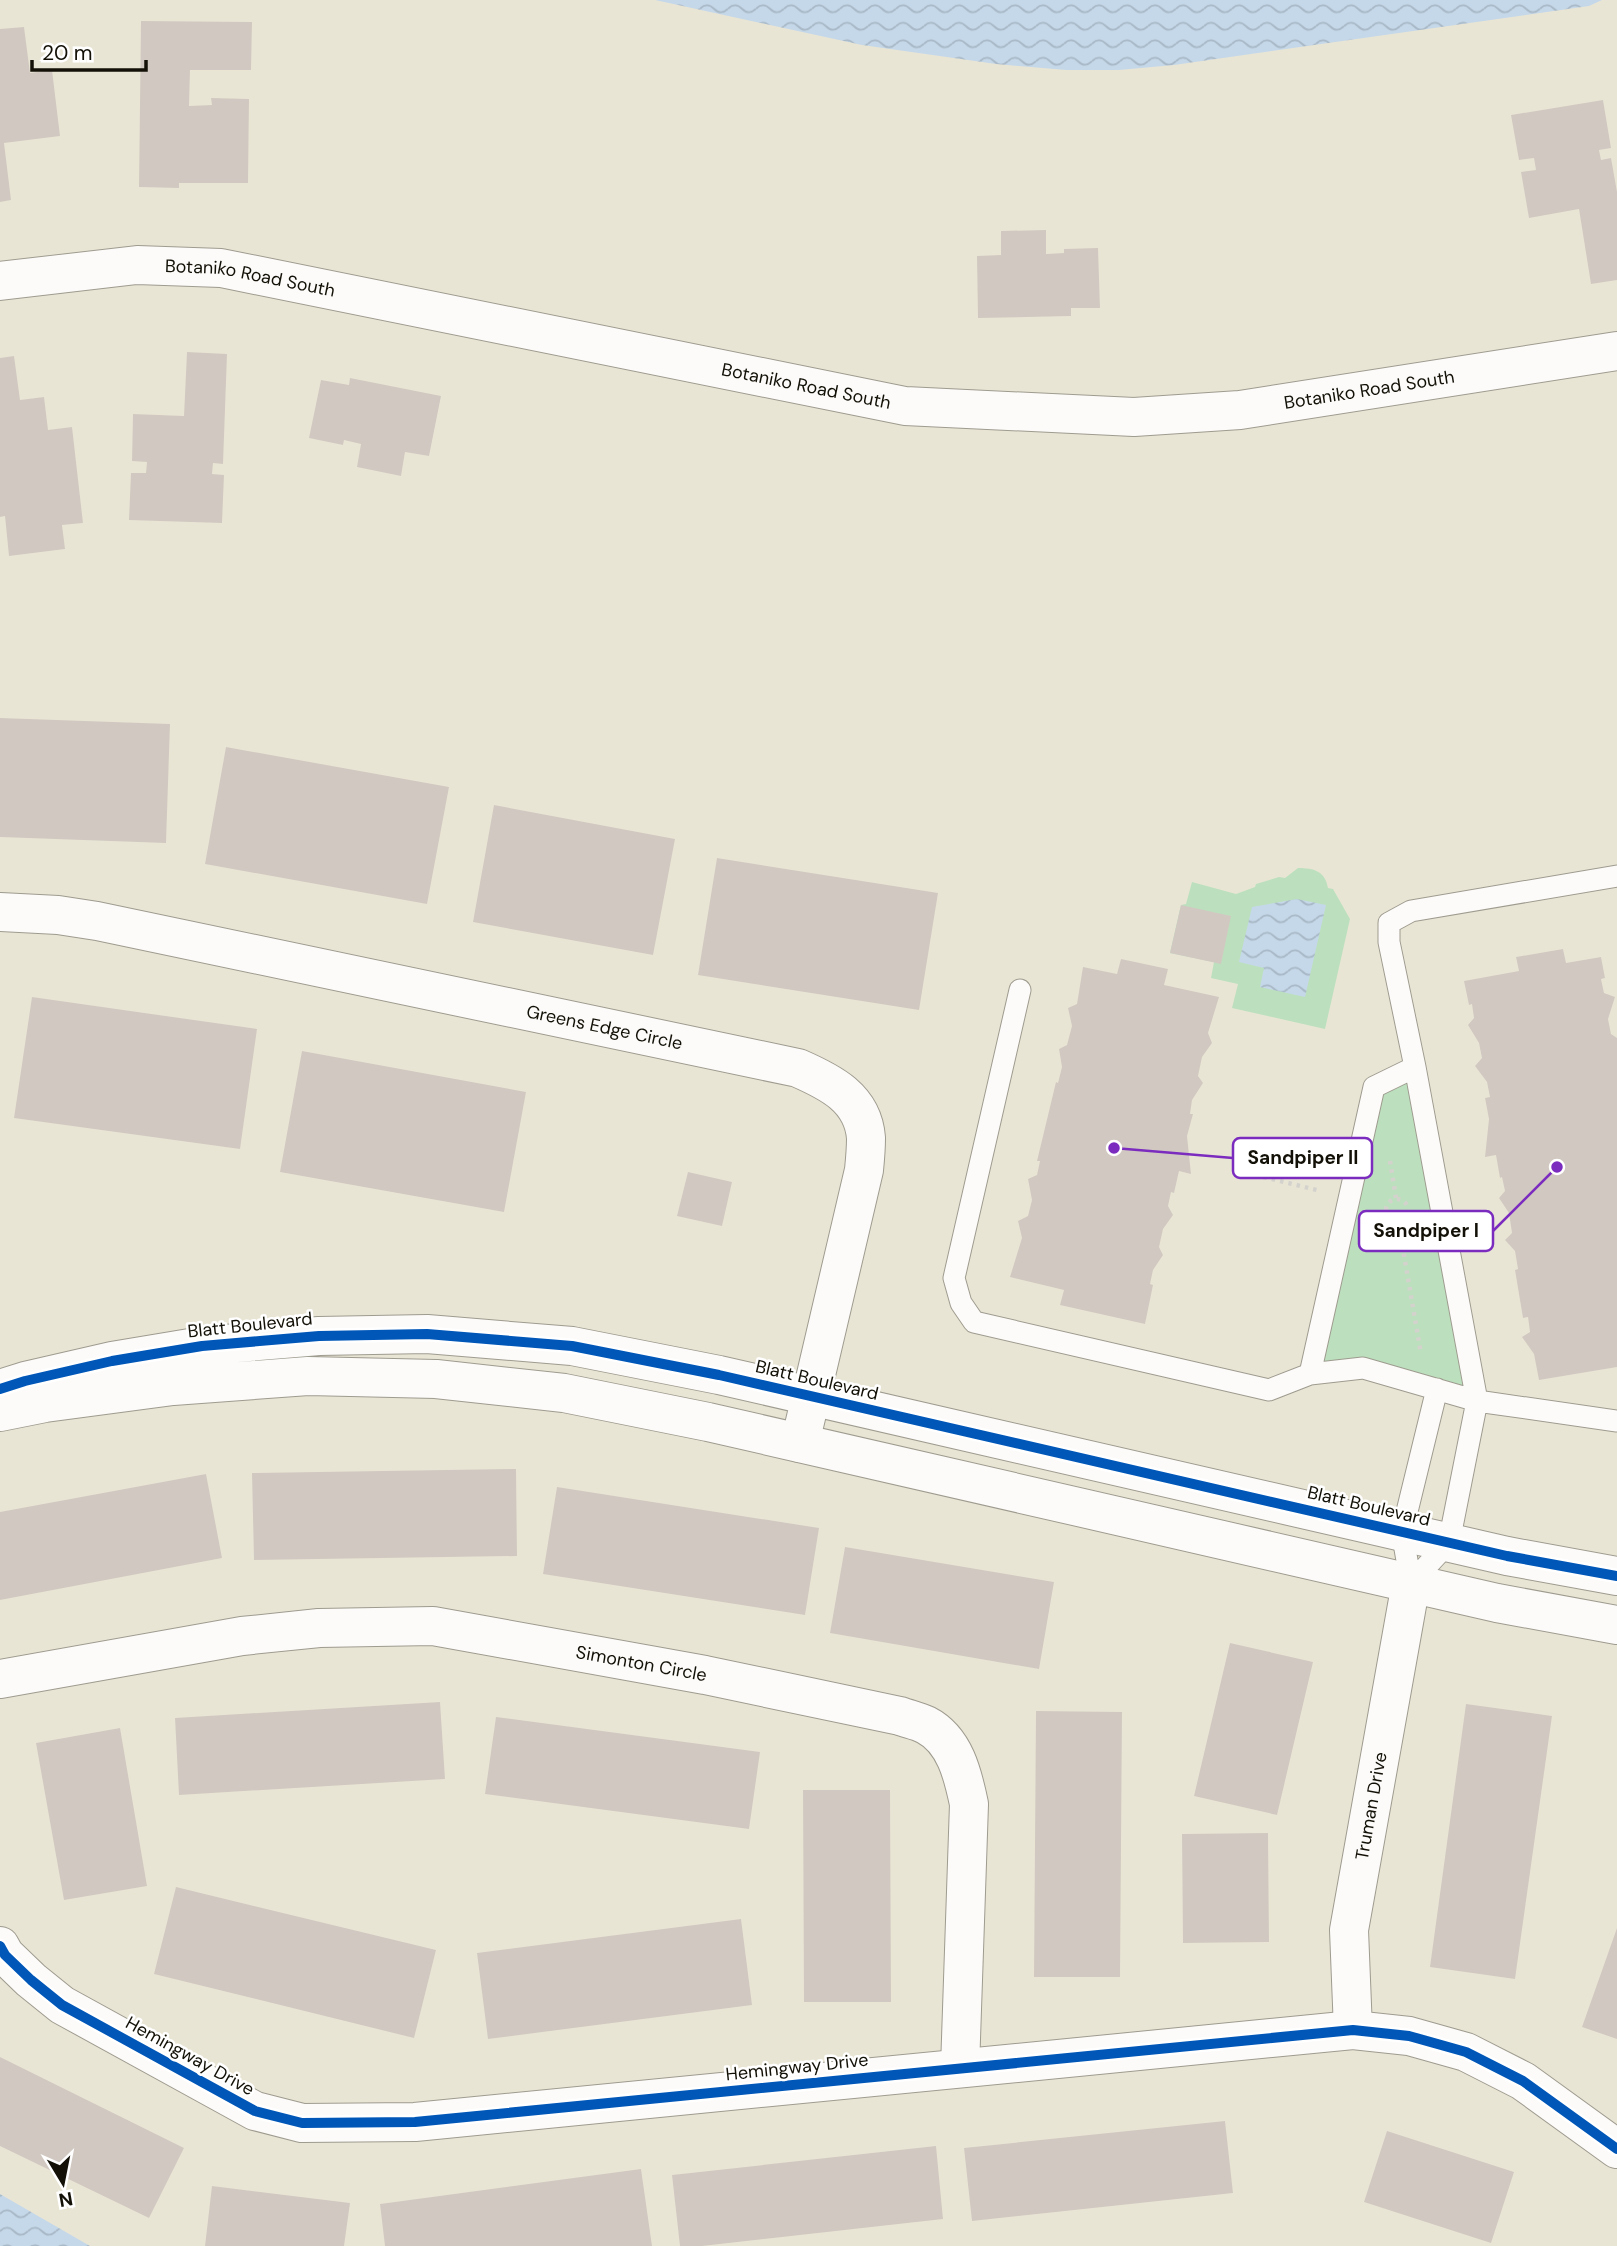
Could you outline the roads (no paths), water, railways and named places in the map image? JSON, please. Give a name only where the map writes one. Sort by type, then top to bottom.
[{"type":"street","name":"Botaniko Road South","points":[[0,281],[137,265],[221,268],[905,406],[1134,417],[1240,410],[1617,351]]},
{"type":"street","name":"Greens Edge Circle","points":[[0,912],[58,915],[97,921],[798,1068],[831,1083],[857,1106],[866,1136],[864,1170],[800,1443]]},
{"type":"street","name":"Blatt Boulevard","points":[[0,1389],[112,1361],[202,1346],[319,1336],[427,1334],[572,1346],[719,1375],[1507,1556],[1617,1576]]},
{"type":"street","points":[[0,1412],[45,1403],[173,1386],[308,1376],[436,1378],[564,1393],[800,1443],[1497,1603],[1617,1625]]},
{"type":"street","name":"Truman Drive","points":[[1353,2030],[1349,1930],[1411,1583]]},
{"type":"street","name":"Simonton Circle","points":[[0,1679],[242,1636],[319,1628],[433,1626],[705,1675],[900,1716],[928,1726],[946,1740],[962,1772],[970,1804],[960,2068]]},
{"type":"street","name":"Hemingway Drive","points":[[0,1946],[5,1955],[62,2006],[255,2111],[302,2123],[415,2122],[1353,2030],[1409,2036],[1466,2052],[1523,2081],[1617,2149]]},
{"type":"lane","points":[[1411,1583],[1449,1542],[1477,1401],[1389,942],[1389,923],[1411,911],[1617,876]]},
{"type":"lane","points":[[1020,990],[954,1278],[961,1303],[974,1322],[1269,1390],[1310,1374],[1363,1368],[1477,1401],[1617,1421]]},
{"type":"lane","points":[[1310,1374],[1374,1087],[1415,1067]]},
{"type":"lane","points":[[1411,1583],[1402,1532],[1432,1387]]},
{"type":"water","points":[[655,0],[1602,0],[1589,6],[1174,65],[1119,70],[1066,70],[996,64],[862,45]]},
{"type":"water","points":[[1297,899],[1326,905],[1305,997],[1260,987],[1264,968],[1239,962],[1252,907]]},
{"type":"water","points":[[0,2194],[90,2246],[0,2246]]},
{"type":"place","name":"Sandpiper II","points":[[1114,1148]]},
{"type":"place","name":"Sandpiper I","points":[[1557,1167]]}]
